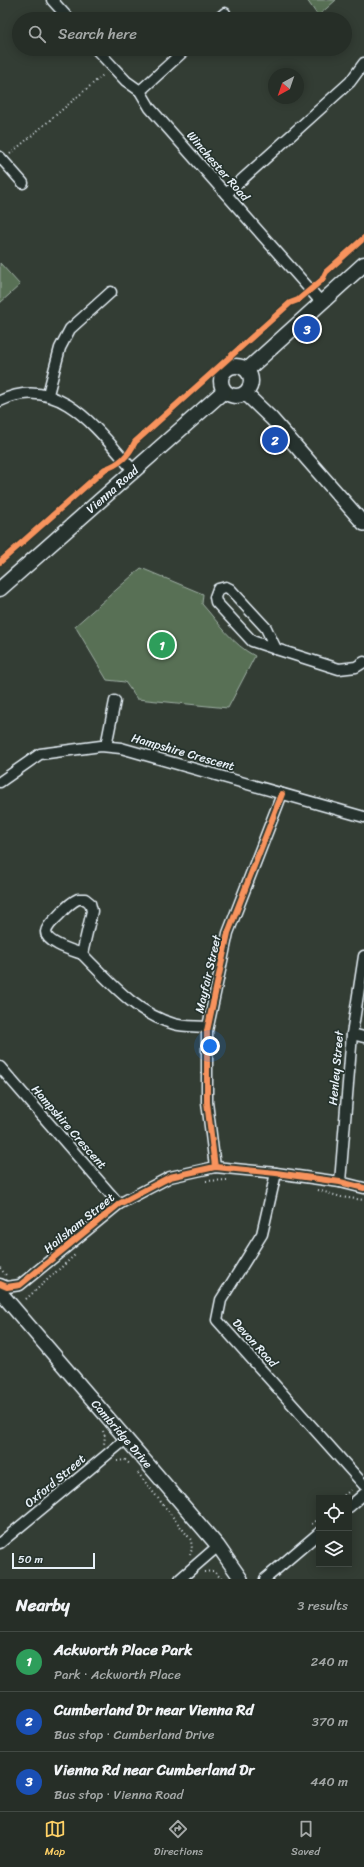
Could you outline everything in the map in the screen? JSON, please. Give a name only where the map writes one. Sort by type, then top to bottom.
[{"type":"main road","points":[[247,370],[364,264]]},
{"type":"main road","points":[[238,366],[247,370],[251,380],[249,390],[236,396],[228,394],[224,391],[221,376],[228,368],[238,366]]},
{"type":"main road","name":"Vienna Road","points":[[0,589],[224,391]]},
{"type":"street","points":[[52,0],[63,12]]},
{"type":"street","name":"Winchester Road","points":[[103,56],[126,81],[140,91],[150,108],[321,302]]},
{"type":"street","points":[[140,91],[178,56]]},
{"type":"street","points":[[226,194],[350,82],[364,62]]},
{"type":"street","points":[[0,158],[23,183]]},
{"type":"street","points":[[48,394],[60,348],[70,329],[111,292]]},
{"type":"street","points":[[245,393],[272,419],[364,524]]},
{"type":"street","points":[[0,401],[25,394],[48,394],[68,403],[86,417],[133,470]]},
{"type":"street","points":[[276,649],[266,628],[230,589],[226,587],[218,589],[215,597],[216,602],[252,641],[276,649],[339,668],[356,667],[364,662]]},
{"type":"street","points":[[106,746],[114,701]]},
{"type":"street","name":"Hampshire Crescent","points":[[0,782],[40,754],[106,746],[121,748],[364,817]]},
{"type":"street","name":"Mayfair Street","points":[[215,1167],[207,1102],[207,1027],[228,934],[282,794]]},
{"type":"street","points":[[82,954],[92,910],[90,903],[85,899],[78,899],[72,902],[47,931],[48,938],[53,942],[82,954],[130,1001],[148,1013],[174,1024],[207,1027]]},
{"type":"street","name":"Henley Street","points":[[340,1182],[352,1034],[364,956]]},
{"type":"street","points":[[352,1034],[364,1037]]},
{"type":"street","name":"Hampshire Crescent","points":[[0,1068],[119,1204]]},
{"type":"street","name":"Hailsham Street","points":[[0,1284],[7,1287],[20,1285],[119,1204],[170,1177],[215,1167],[276,1173],[340,1182],[364,1188]]},
{"type":"street","name":"Devon Road","points":[[276,1173],[262,1234],[221,1300],[217,1320],[364,1485]]},
{"type":"street","name":"Cambridge Drive","points":[[0,1292],[218,1546],[241,1579]]},
{"type":"street","name":"Oxford Street","points":[[0,1543],[126,1439]]},
{"type":"street","points":[[352,1504],[364,1494]]},
{"type":"street","points":[[265,1579],[316,1535]]},
{"type":"street","points":[[180,1579],[218,1546]]},
{"type":"path","points":[[0,158],[10,154],[103,75]]},
{"type":"path","points":[[202,1181],[230,1180]]},
{"type":"path","points":[[311,1188],[342,1197],[364,1200]]},
{"type":"path","points":[[26,1300],[81,1250]]},
{"type":"path","points":[[0,1268],[7,1276]]},
{"type":"path","points":[[345,1495],[353,1488]]},
{"type":"green space","points":[[307,0],[336,0],[322,12],[315,12]]},
{"type":"green space","points":[[0,263],[20,285],[0,303]]},
{"type":"green space","points":[[141,568],[203,594],[202,604],[240,646],[255,656],[228,708],[137,699],[125,682],[107,680],[75,626]]},
{"type":"cycle path","points":[[0,562],[105,469],[123,459],[135,442],[290,303],[298,300],[322,280],[326,272],[364,238]]},
{"type":"cycle path","points":[[215,1167],[207,1102],[207,1031],[228,933],[282,794]]},
{"type":"cycle path","points":[[0,1284],[7,1287],[20,1285],[119,1204],[170,1177],[215,1167],[276,1173],[340,1182],[364,1188]]},
{"type":"place","name":"Vienna Rd near Cumberland Dr","points":[[307,329]]},
{"type":"place","name":"Cumberland Dr near Vienna Rd","points":[[275,440]]},
{"type":"place","name":"Ackworth Place Park","points":[[162,645]]}]
